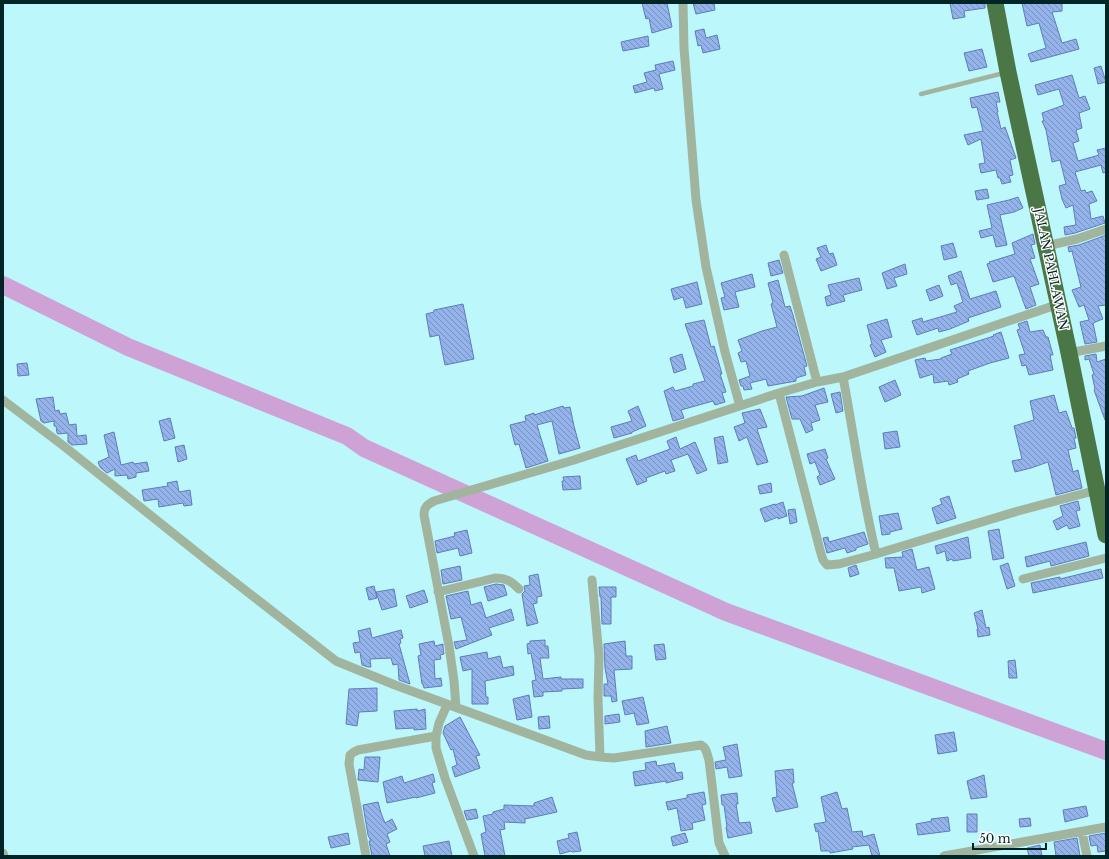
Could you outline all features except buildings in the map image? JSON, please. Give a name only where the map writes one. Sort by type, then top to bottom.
[{"type":"highway","name":"JALAN PAHLAWAN","points":[[995,3],[1008,72],[1059,304],[1106,535]]},
{"type":"street","points":[[683,3],[684,48],[696,200],[708,275],[724,352],[740,406]]},
{"type":"street","points":[[1046,246],[1077,239],[1106,229]]},
{"type":"street","points":[[784,255],[817,382]]},
{"type":"street","points":[[474,856],[445,778],[436,748],[436,736],[439,723],[452,706],[452,667],[424,515],[427,505],[434,501],[574,460],[779,393],[843,376],[1059,304]]},
{"type":"street","points":[[1069,353],[1106,346]]},
{"type":"street","points":[[843,376],[867,514],[876,554]]},
{"type":"street","points":[[779,393],[823,560],[830,566],[876,554],[1018,511],[1097,490]]},
{"type":"street","points":[[3,400],[65,447],[336,661],[395,685],[586,755],[614,758],[686,747],[703,746],[709,760],[720,843],[725,856]]},
{"type":"street","points":[[1024,579],[1106,558]]},
{"type":"street","points":[[438,592],[495,578],[508,580],[519,589]]},
{"type":"street","points":[[592,580],[599,656],[598,698],[600,757]]},
{"type":"street","points":[[366,856],[349,764],[350,755],[358,750],[436,736]]},
{"type":"street","points":[[944,856],[996,852],[1106,827]]},
{"type":"street","points":[[1082,832],[1087,856]]},
{"type":"lane","points":[[921,94],[1008,72]]},
{"type":"waterway","points":[[3,285],[128,347],[347,436],[364,448],[726,612],[1106,751]]}]
